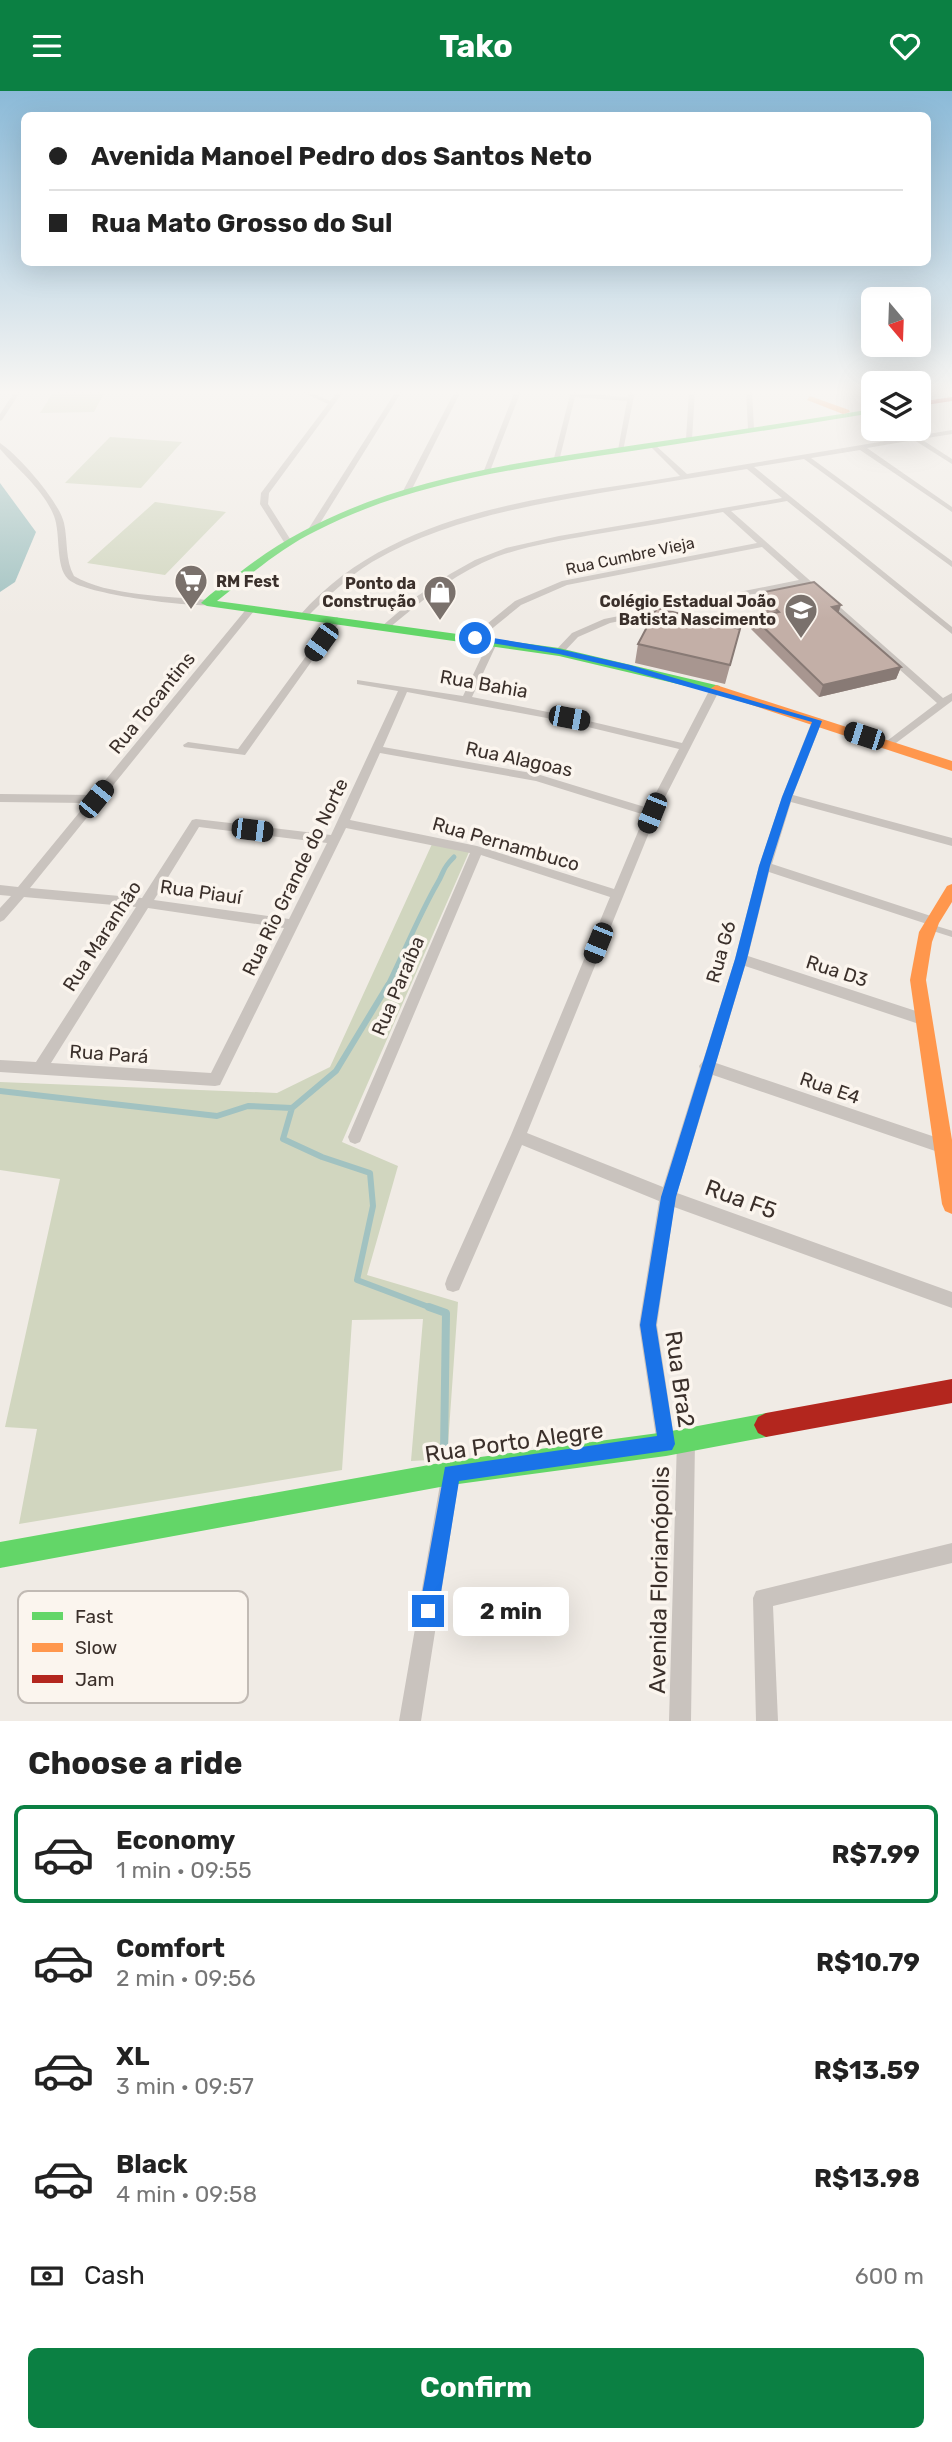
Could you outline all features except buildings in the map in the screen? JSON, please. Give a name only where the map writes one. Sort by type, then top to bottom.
[{"type":"street","points":[[19,467],[53,507],[61,527],[67,571],[77,583],[101,589],[475,638],[559,652],[715,689],[952,767]]},
{"type":"street","points":[[285,467],[265,493],[264,504],[288,542]]},
{"type":"street","points":[[313,528],[351,467]]},
{"type":"street","points":[[407,491],[419,467]]},
{"type":"street","points":[[486,471],[488,467]]},
{"type":"street","points":[[207,603],[288,542],[313,528],[407,491],[486,471],[513,467]]},
{"type":"street","points":[[675,467],[685,477]]},
{"type":"street","points":[[304,615],[366,563],[401,544],[449,525],[530,503],[749,467]]},
{"type":"street","points":[[749,467],[952,631]]},
{"type":"street","points":[[820,467],[952,565]]},
{"type":"street","points":[[890,467],[952,510]]},
{"type":"street","points":[[386,626],[419,597],[442,582],[480,561],[502,553],[561,538],[788,499]]},
{"type":"street","points":[[725,510],[948,699],[888,744]]},
{"type":"street","name":"Rua Cumbre Vieja","points":[[475,638],[518,603],[565,583],[763,544]]},
{"type":"street","points":[[559,652],[575,635],[607,621],[806,581]]},
{"type":"street","name":"Rua Tocantins","points":[[0,917],[251,609]]},
{"type":"street","points":[[188,745],[241,753],[337,620]]},
{"type":"street","points":[[467,698],[493,641]]},
{"type":"street","name":"Rua Bahia","points":[[360,682],[467,698],[594,723],[683,747]]},
{"type":"street","name":"Rua Rio Grande do Norte","points":[[215,1080],[335,840],[404,689]]},
{"type":"street","points":[[453,1284],[518,1136],[652,813],[683,747],[715,689]]},
{"type":"street","name":"Rua G6","points":[[668,1197],[741,959],[765,866],[787,797],[817,721]]},
{"type":"street","name":"Rua Alagoas","points":[[377,750],[537,778],[652,813]]},
{"type":"street","points":[[787,797],[952,842]]},
{"type":"street","points":[[0,798],[96,799]]},
{"type":"street","name":"Rua Maranhão","points":[[39,1069],[197,823],[335,840]]},
{"type":"street","name":"Rua Pernambuco","points":[[343,823],[477,850],[618,895]]},
{"type":"street","name":"Rua Paraíba","points":[[355,1137],[477,850]]},
{"type":"street","points":[[765,866],[929,923]]},
{"type":"street","name":"Rua Piauí","points":[[0,890],[145,903],[291,924]]},
{"type":"street","points":[[952,890],[929,923],[921,944],[919,963],[922,1019],[952,1205]]},
{"type":"street","name":"Rua D3","points":[[741,959],[922,1019]]},
{"type":"street","name":"Rua Pará","points":[[0,1066],[215,1080]]},
{"type":"street","name":"Rua E4","points":[[706,1066],[941,1146]]},
{"type":"street","name":"Rua F5","points":[[518,1136],[668,1197],[952,1300]]},
{"type":"street","name":"Rua Bra2","points":[[668,1197],[648,1325],[676,1442]]},
{"type":"street","name":"Rua Porto Alegre","points":[[0,1555],[452,1473],[676,1442],[952,1391]]},
{"type":"street","name":"Avenida Florianópolis","points":[[676,1442],[680,1721]]},
{"type":"street","points":[[410,1721],[452,1473]]},
{"type":"street","points":[[767,1721],[763,1598],[952,1553]]},
{"type":"lane","points":[[929,923],[952,934]]},
{"type":"green space","points":[[81,467],[160,467],[141,488],[65,483]]},
{"type":"green space","points":[[155,502],[226,512],[165,575],[87,563]]},
{"type":"green space","points":[[432,844],[469,852],[342,1142],[398,1166],[367,1275],[458,1302],[447,1459],[411,1461],[423,1319],[352,1320],[342,1470],[19,1524],[37,1429],[5,1427],[60,1179],[0,1170],[0,1082],[277,1093],[330,1067]]},
{"type":"water","points":[[0,483],[36,532],[15,582],[0,592]]},
{"type":"waterway","points":[[388,985],[430,897],[454,857]]},
{"type":"waterway","points":[[292,1108],[336,1071],[388,985]]},
{"type":"waterway","points":[[0,1091],[217,1116],[248,1106],[292,1108]]},
{"type":"waterway","points":[[292,1108],[283,1139],[322,1157],[370,1173],[373,1206],[357,1280],[434,1309]]},
{"type":"waterway","points":[[429,1307],[446,1313],[444,1452]]},
{"type":"traffic: fast","points":[[207,603],[272,553],[300,535],[350,511],[421,487],[516,467]]},
{"type":"traffic: fast","points":[[207,603],[559,652],[716,689]]},
{"type":"traffic: fast","points":[[0,1555],[451,1473],[666,1444],[766,1425]]},
{"type":"traffic: slow","points":[[716,689],[952,766]]},
{"type":"traffic: slow","points":[[952,890],[927,932],[918,980],[952,1204]]},
{"type":"traffic: jam","points":[[766,1425],[952,1391]]},
{"type":"place","name":"RM Fest","points":[[191,611]]},
{"type":"place","name":"Ponto da Construção","points":[[440,622]]},
{"type":"place","name":"Colégio Estadual João Batista Nascimento","points":[[801,640]]},
{"type":"route","points":[[428,1611],[452,1473],[666,1444],[648,1325],[668,1197],[741,959],[765,866],[787,797],[817,721],[715,689],[630,668],[559,652],[475,638]]}]
